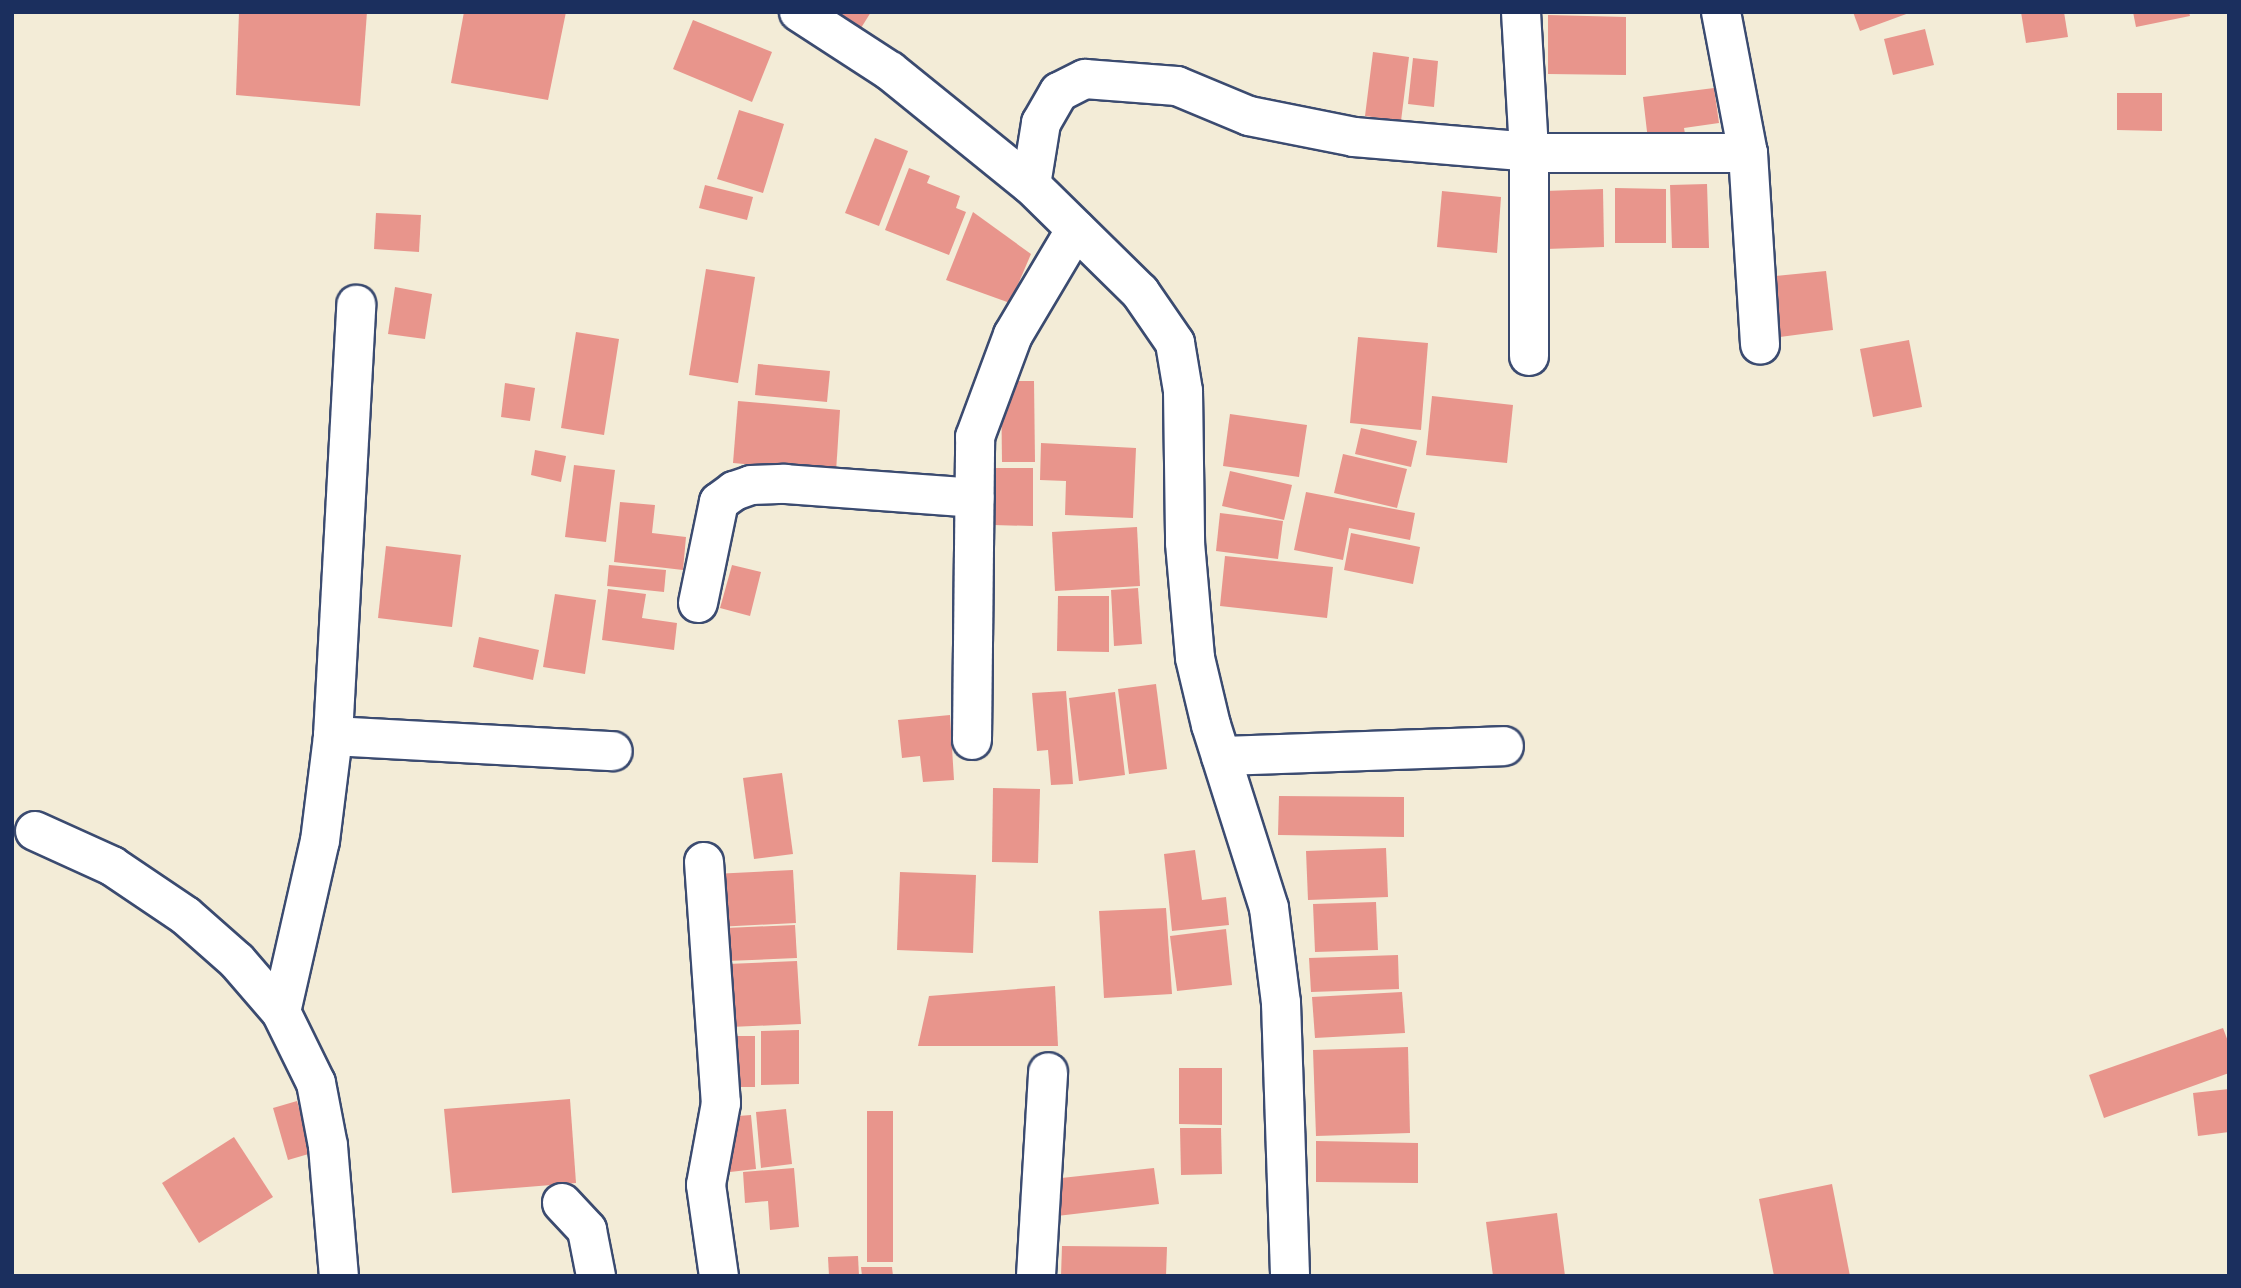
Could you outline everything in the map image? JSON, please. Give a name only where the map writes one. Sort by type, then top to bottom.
[{"type":"street","points":[[799,12],[890,71],[1031,185],[1140,292],[1175,343],[1183,391],[1185,543],[1195,658],[1221,756],[1271,922],[1281,1003],[1290,1276]]},
{"type":"street","points":[[1521,12],[1529,152],[1529,356]]},
{"type":"street","points":[[1721,12],[1748,153],[1760,345]]},
{"type":"street","points":[[1031,185],[1041,123],[1059,92],[1085,79],[1177,86],[1249,116],[1354,137],[1529,152],[1748,153]]},
{"type":"street","points":[[972,740],[975,437],[1013,335],[1076,229]]},
{"type":"street","points":[[281,1012],[320,841],[333,736],[356,305]]},
{"type":"street","points":[[698,603],[719,502],[734,491],[751,485],[785,484],[974,498]]},
{"type":"street","points":[[333,736],[613,751]]},
{"type":"street","points":[[1221,756],[1504,746]]},
{"type":"street","points":[[36,831],[112,866],[186,916],[237,961],[281,1012],[316,1083],[328,1146],[339,1276]]},
{"type":"street","points":[[704,862],[721,1103],[706,1185],[719,1276]]},
{"type":"street","points":[[1036,1276],[1048,1072]]},
{"type":"street","points":[[562,1203],[587,1230],[596,1276]]},
{"type":"building","points":[[239,12],[367,12],[360,106],[236,95]]},
{"type":"building","points":[[464,12],[566,12],[548,100],[451,83]]},
{"type":"building","points":[[838,12],[871,12],[861,28]]},
{"type":"building","points":[[1853,12],[1909,12],[1909,13],[1860,31]]},
{"type":"building","points":[[2021,12],[2064,12],[2068,37],[2026,43]]},
{"type":"building","points":[[2133,12],[2189,12],[2190,16],[2136,27]]},
{"type":"building","points":[[1548,15],[1626,17],[1626,75],[1548,74]]},
{"type":"building","points":[[693,20],[772,52],[752,102],[673,69]]},
{"type":"building","points":[[1925,29],[1934,65],[1893,75],[1884,39]]},
{"type":"building","points":[[1373,52],[1409,57],[1401,121],[1365,116]]},
{"type":"building","points":[[1413,58],[1438,61],[1434,107],[1408,104]]},
{"type":"building","points":[[1714,88],[1719,123],[1684,128],[1687,145],[1649,149],[1643,97]]},
{"type":"building","points":[[2117,93],[2162,93],[2162,131],[2117,130]]},
{"type":"building","points":[[739,110],[784,124],[763,193],[717,179]]},
{"type":"building","points":[[875,138],[908,151],[879,226],[845,213]]},
{"type":"building","points":[[909,168],[930,176],[927,183],[960,196],[956,208],[966,212],[949,255],[885,230]]},
{"type":"building","points":[[1707,184],[1709,248],[1672,248],[1670,185]]},
{"type":"building","points":[[705,185],[753,197],[747,220],[699,208]]},
{"type":"building","points":[[1615,188],[1666,189],[1666,243],[1615,243]]},
{"type":"building","points":[[1603,189],[1604,247],[1546,249],[1544,191]]},
{"type":"building","points":[[1442,191],[1501,197],[1497,253],[1437,247]]},
{"type":"building","points":[[973,212],[1031,254],[1010,303],[946,280]]},
{"type":"building","points":[[376,213],[421,215],[419,252],[374,249]]},
{"type":"building","points":[[706,269],[755,277],[738,383],[689,375]]},
{"type":"building","points":[[1826,271],[1833,330],[1773,338],[1766,277]]},
{"type":"building","points":[[395,287],[432,294],[425,339],[388,334]]},
{"type":"building","points":[[576,332],[619,339],[604,435],[561,428]]},
{"type":"building","points":[[1358,337],[1428,343],[1421,430],[1350,423]]},
{"type":"building","points":[[1909,340],[1922,407],[1873,417],[1860,349]]},
{"type":"building","points":[[758,364],[830,371],[827,402],[755,395]]},
{"type":"building","points":[[1001,381],[1034,381],[1035,462],[1002,462]]},
{"type":"building","points":[[505,383],[535,388],[530,421],[501,417]]},
{"type":"building","points":[[1432,396],[1513,405],[1507,463],[1426,455]]},
{"type":"building","points":[[738,401],[840,410],[836,472],[733,463]]},
{"type":"building","points":[[1230,414],[1307,425],[1299,477],[1223,466]]},
{"type":"building","points":[[1361,428],[1417,441],[1411,467],[1355,454]]},
{"type":"building","points":[[1041,443],[1136,448],[1133,518],[1065,515],[1066,481],[1040,480]]},
{"type":"building","points":[[535,450],[566,456],[561,482],[531,475]]},
{"type":"building","points":[[1343,454],[1407,469],[1397,508],[1334,493]]},
{"type":"building","points":[[574,465],[615,470],[606,542],[565,537]]},
{"type":"building","points":[[993,468],[1033,468],[1033,526],[993,525]]},
{"type":"building","points":[[1230,471],[1292,485],[1284,520],[1222,506]]},
{"type":"building","points":[[1306,492],[1415,513],[1410,540],[1349,528],[1343,560],[1294,550]]},
{"type":"building","points":[[620,502],[655,505],[652,533],[686,537],[683,570],[614,562]]},
{"type":"building","points":[[1220,513],[1283,521],[1278,559],[1216,551]]},
{"type":"building","points":[[1137,527],[1140,586],[1055,591],[1052,532]]},
{"type":"building","points":[[1351,533],[1420,547],[1413,584],[1344,570]]},
{"type":"building","points":[[386,546],[461,555],[452,627],[378,618]]},
{"type":"building","points":[[1225,556],[1333,567],[1327,618],[1220,606]]},
{"type":"building","points":[[609,565],[666,570],[664,592],[607,586]]},
{"type":"building","points":[[732,565],[761,572],[750,616],[720,608]]},
{"type":"building","points":[[1138,588],[1142,644],[1114,646],[1111,590]]},
{"type":"building","points":[[608,589],[646,594],[642,618],[677,623],[674,650],[602,640]]},
{"type":"building","points":[[555,594],[596,600],[585,674],[543,667]]},
{"type":"building","points":[[1058,596],[1109,596],[1109,652],[1057,651]]},
{"type":"building","points":[[479,637],[539,650],[533,680],[473,667]]},
{"type":"building","points":[[1156,684],[1167,769],[1129,774],[1118,689]]},
{"type":"building","points":[[1066,691],[1073,784],[1051,785],[1048,750],[1037,751],[1032,693]]},
{"type":"building","points":[[1115,692],[1125,775],[1079,781],[1069,698]]},
{"type":"building","points":[[950,715],[954,780],[923,782],[920,756],[902,758],[898,720]]},
{"type":"building","points":[[782,773],[793,854],[754,859],[743,778]]},
{"type":"building","points":[[993,788],[1040,789],[1038,863],[992,862]]},
{"type":"building","points":[[1279,796],[1404,797],[1404,837],[1278,835]]},
{"type":"building","points":[[1386,848],[1388,897],[1308,900],[1306,851]]},
{"type":"building","points":[[1195,850],[1202,900],[1226,897],[1229,925],[1172,931],[1164,854]]},
{"type":"building","points":[[793,870],[796,923],[717,927],[713,874]]},
{"type":"building","points":[[900,872],[976,875],[973,953],[897,950]]},
{"type":"building","points":[[1376,902],[1378,950],[1315,952],[1313,904]]},
{"type":"building","points":[[1166,908],[1172,994],[1104,998],[1099,911]]},
{"type":"building","points":[[795,925],[797,958],[727,961],[726,928]]},
{"type":"building","points":[[1226,929],[1232,985],[1177,991],[1170,936]]},
{"type":"building","points":[[1398,955],[1399,989],[1311,992],[1309,958]]},
{"type":"building","points":[[797,961],[801,1024],[730,1027],[727,964]]},
{"type":"building","points":[[1055,986],[1058,1046],[918,1046],[929,996]]},
{"type":"building","points":[[1402,992],[1405,1033],[1315,1038],[1312,997]]},
{"type":"building","points":[[2223,1028],[2229,1044],[2229,1073],[2104,1118],[2089,1075]]},
{"type":"building","points":[[799,1030],[799,1084],[761,1085],[761,1031]]},
{"type":"building","points":[[725,1036],[755,1036],[755,1087],[724,1087]]},
{"type":"building","points":[[1408,1047],[1410,1133],[1316,1136],[1313,1050]]},
{"type":"building","points":[[1179,1068],[1222,1068],[1222,1125],[1179,1124]]},
{"type":"building","points":[[2229,1089],[2229,1132],[2198,1136],[2193,1093]]},
{"type":"building","points":[[570,1099],[576,1183],[452,1193],[444,1109]]},
{"type":"building","points":[[297,1101],[312,1153],[288,1160],[273,1108]]},
{"type":"building","points":[[786,1109],[792,1164],[761,1168],[756,1112]]},
{"type":"building","points":[[867,1111],[893,1111],[893,1262],[867,1262]]},
{"type":"building","points":[[751,1115],[756,1169],[730,1172],[725,1117]]},
{"type":"building","points":[[1180,1128],[1221,1128],[1222,1174],[1181,1175]]},
{"type":"building","points":[[234,1137],[273,1197],[199,1243],[162,1183]]},
{"type":"building","points":[[1316,1141],[1418,1143],[1418,1183],[1316,1182]]},
{"type":"building","points":[[794,1168],[799,1227],[770,1230],[768,1201],[745,1203],[743,1172]]},
{"type":"building","points":[[1154,1168],[1159,1204],[1057,1216],[1052,1179]]},
{"type":"building","points":[[1832,1184],[1850,1276],[1774,1276],[1759,1199]]},
{"type":"building","points":[[1557,1213],[1565,1276],[1493,1276],[1486,1222]]},
{"type":"building","points":[[1062,1246],[1167,1247],[1166,1276],[1061,1276]]},
{"type":"building","points":[[858,1256],[859,1276],[829,1276],[828,1257]]},
{"type":"building","points":[[861,1267],[892,1267],[893,1276],[862,1276]]}]
